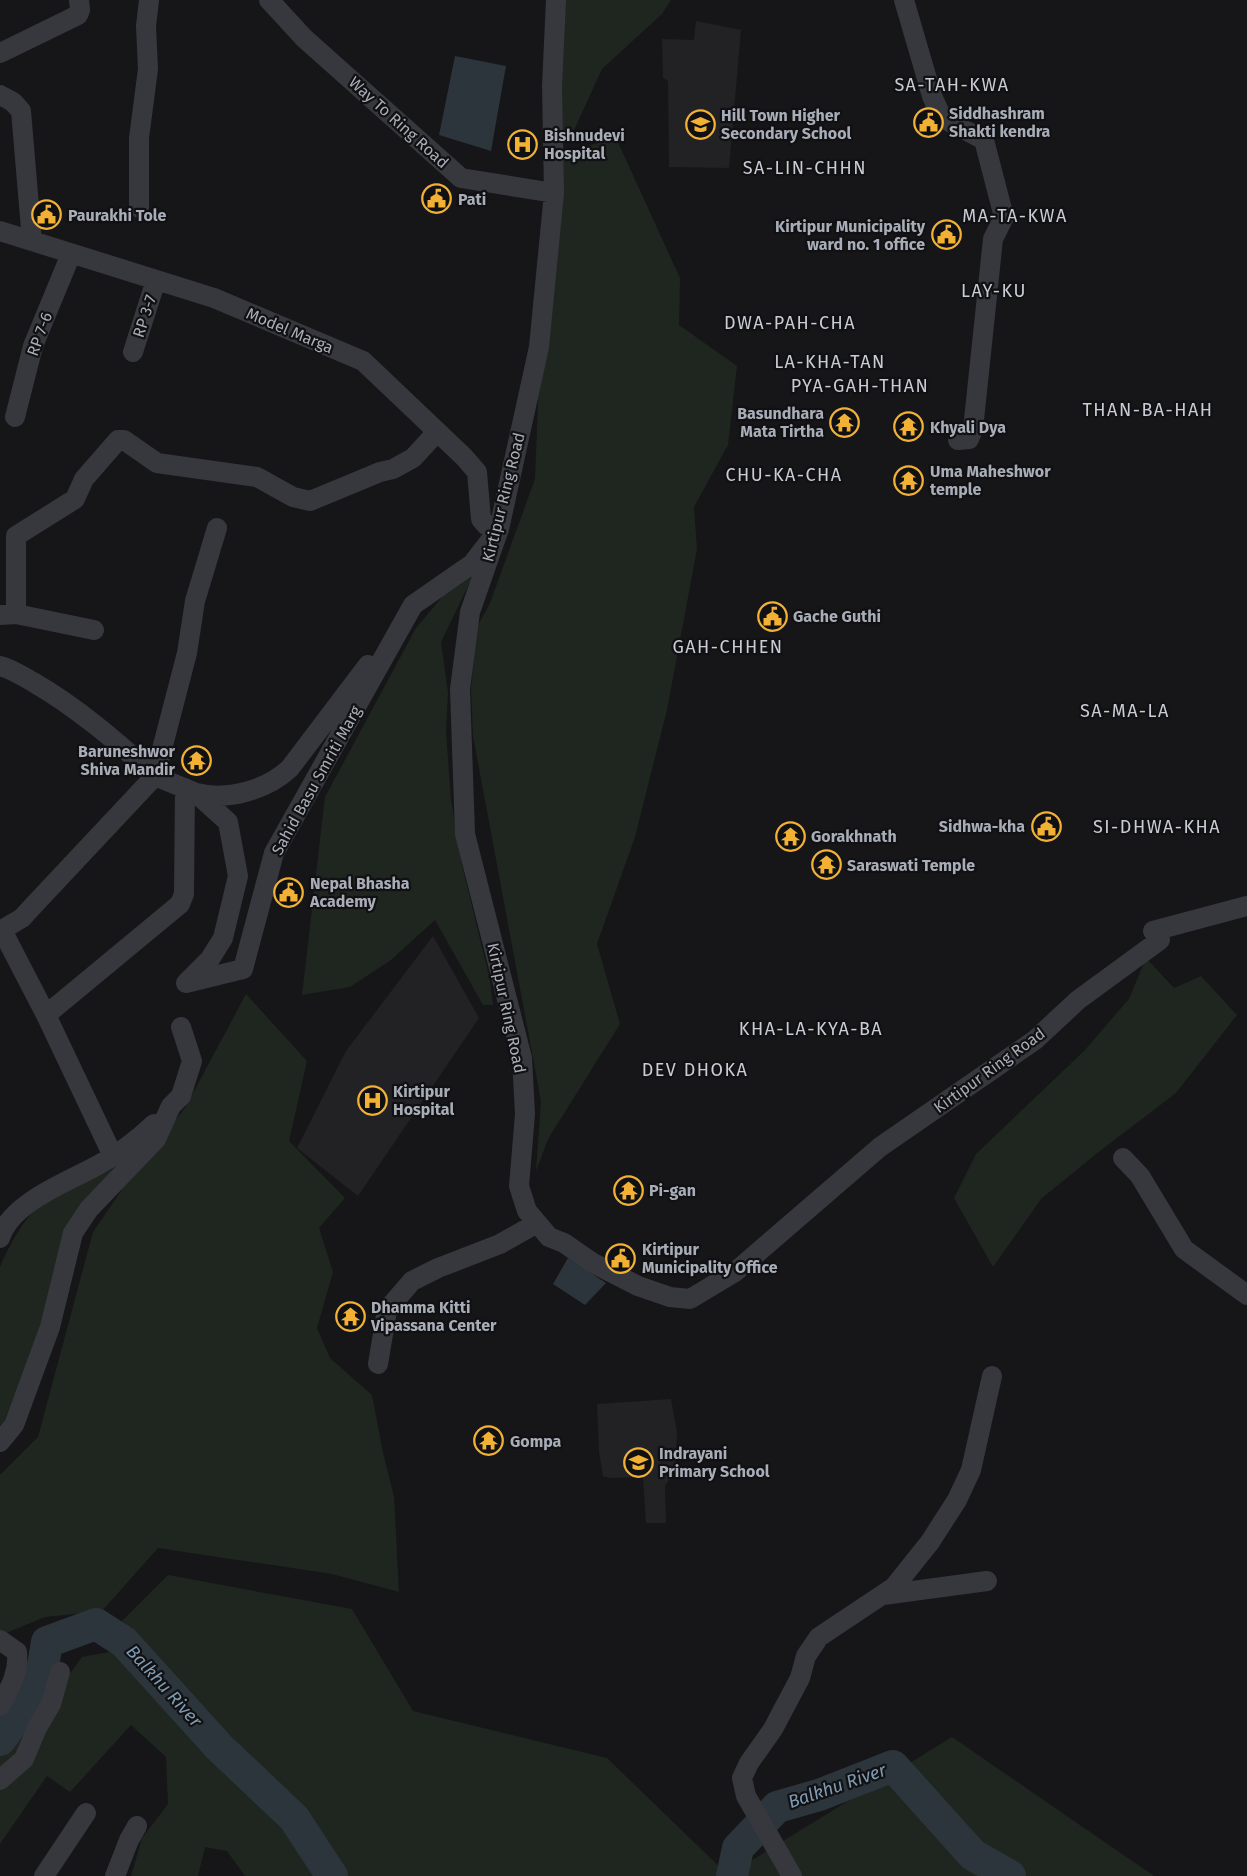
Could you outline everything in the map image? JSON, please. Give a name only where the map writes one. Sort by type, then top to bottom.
[{"type":"street","points":[[0,53],[78,15],[79,0]]},
{"type":"street","points":[[139,208],[139,138],[148,69],[146,26],[149,0]]},
{"type":"street","name":"Way To Ring Road","points":[[269,0],[304,38],[460,178],[554,193]]},
{"type":"street","name":"Kirtipur Ring Road","points":[[556,0],[552,86],[554,193],[539,347],[499,529],[470,612],[460,689],[465,834],[522,1058],[525,1114],[519,1186],[527,1212],[549,1237],[564,1243],[592,1263],[638,1286],[670,1296],[690,1299],[735,1272],[880,1147],[1035,1040],[1078,1000],[1160,940],[1153,932],[1247,906]]},
{"type":"street","points":[[904,0],[932,96],[942,118],[984,140],[1004,217],[993,239],[973,429],[969,439],[958,440]]},
{"type":"street","points":[[0,96],[13,102],[21,111],[32,241]]},
{"type":"street","name":"Model Marga","points":[[0,231],[214,298],[363,361],[477,472],[481,519],[486,525],[499,529]]},
{"type":"street","name":"RP 7-6","points":[[15,417],[33,346],[71,254]]},
{"type":"street","name":"RP 3-7","points":[[132,352],[156,280]]},
{"type":"street","points":[[94,630],[8,615],[16,536],[75,499],[84,479],[118,440],[124,440],[157,463],[257,477],[293,497],[310,501],[380,472],[393,469],[413,458],[436,432]]},
{"type":"street","points":[[113,1156],[46,1015],[1,930],[22,918],[155,776],[187,653],[195,601],[217,528]]},
{"type":"street","name":"Sahid Basu Smriti Marg","points":[[155,776],[191,790],[228,822],[238,876],[223,938],[210,959],[186,983],[243,969],[274,853],[413,605],[472,564],[499,529]]},
{"type":"street","points":[[46,1015],[180,904],[184,894],[191,790],[213,797],[260,788],[277,780],[290,768],[413,605]]},
{"type":"street","points":[[0,666],[10,668],[55,695],[104,730],[155,776]]},
{"type":"street","points":[[0,1238],[2,1231],[17,1213],[36,1199],[113,1156],[138,1139],[181,1096],[192,1061],[181,1026]]},
{"type":"street","points":[[0,1442],[14,1425],[50,1327],[73,1233],[89,1209],[156,1139],[171,1106]]},
{"type":"street","points":[[1123,1158],[1140,1176],[1184,1249],[1247,1295]]},
{"type":"street","points":[[378,1364],[387,1310],[412,1281],[438,1268],[500,1244],[537,1223]]},
{"type":"street","points":[[788,1868],[746,1796],[742,1778],[749,1762],[773,1729],[800,1678],[807,1656],[819,1637],[894,1587],[930,1542],[957,1500],[971,1470],[992,1376]]},
{"type":"street","points":[[883,1594],[987,1581]]},
{"type":"street","points":[[0,1640],[17,1652],[18,1664],[14,1681],[0,1706]]},
{"type":"street","points":[[0,1780],[24,1759],[37,1728],[51,1704],[60,1672]]},
{"type":"street","points":[[44,1876],[86,1813]]},
{"type":"street","points":[[115,1876],[137,1826]]},
{"type":"shaded area","points":[[549,0],[671,0],[662,14],[602,69],[570,139],[551,139]]},
{"type":"shaded area","name":"Hill Town Higher Secondary School","points":[[696,21],[741,30],[729,168],[669,167],[668,81],[663,78],[662,39],[694,40]]},
{"type":"shaded area","points":[[455,56],[506,66],[491,151],[439,135]]},
{"type":"shaded area","points":[[616,138],[680,278],[679,325],[737,366],[728,445],[694,507],[697,549],[667,710],[635,837],[597,944],[620,1024],[548,1139],[536,1171],[541,1101],[473,736],[471,689],[477,627],[490,603],[535,479],[548,157]]},
{"type":"shaded area","points":[[473,576],[441,642],[448,693],[446,732],[451,800],[462,865],[490,980],[493,1005],[483,1005],[435,920],[391,960],[350,987],[302,995],[325,797],[416,628],[442,597]]},
{"type":"shaded area","name":"Kirtipur Hospital","points":[[433,936],[479,1018],[358,1196],[297,1148],[346,1051]]},
{"type":"shaded area","points":[[1146,958],[1174,988],[1201,976],[1237,1015],[1176,1093],[1041,1199],[993,1267],[954,1198],[976,1154],[1084,1051],[1129,999]]},
{"type":"shaded area","points":[[246,994],[307,1061],[289,1141],[345,1198],[319,1228],[333,1272],[317,1328],[330,1358],[372,1395],[394,1497],[399,1592],[332,1574],[158,1548],[102,1611],[45,1617],[4,1634],[0,1631],[0,1475],[38,1437],[93,1232],[132,1175],[185,1108]]},
{"type":"shaded area","points":[[125,1161],[71,1240],[52,1299],[4,1422],[0,1425],[0,1267],[6,1254],[22,1226],[39,1207],[62,1192]]},
{"type":"shaded area","points":[[568,1258],[606,1283],[585,1305],[553,1284]]},
{"type":"shaded area","name":"Indrayani Primary School","points":[[671,1399],[677,1432],[675,1471],[665,1486],[666,1523],[646,1523],[643,1477],[610,1478],[603,1476],[599,1452],[597,1404]]},
{"type":"shaded area","points":[[168,1575],[352,1609],[413,1711],[607,1758],[728,1875],[952,1737],[1154,1876],[345,1876],[294,1803],[121,1622]]},
{"type":"shaded area","points":[[125,1649],[195,1727],[295,1824],[328,1876],[245,1876],[227,1851],[205,1847],[198,1876],[131,1876],[142,1838],[168,1804],[166,1757],[131,1725],[70,1792],[47,1776],[0,1844],[0,1752],[24,1737],[82,1657]]},
{"type":"waterway","name":"Balkhu River","points":[[0,1740],[21,1712],[43,1666],[47,1642],[96,1624],[124,1642],[219,1747],[294,1818],[332,1876]]},
{"type":"waterway","name":"Balkhu River","points":[[732,1876],[738,1848],[777,1807],[819,1795],[893,1766],[973,1855],[1010,1876]]},
{"type":"place","name":"Siddhashram Shakti kendra","points":[[928,122]]},
{"type":"place","name":"Hill Town Higher Secondary School","points":[[700,124]]},
{"type":"place","name":"Bishnudevi Hospital","points":[[523,144]]},
{"type":"place","name":"Pati","points":[[437,199]]},
{"type":"place","name":"Paurakhi Tole","points":[[47,215]]},
{"type":"place","name":"Kirtipur Municipality ward no. 1 office","points":[[946,235]]},
{"type":"place","name":"Basundhara Mata Tirtha","points":[[845,422]]},
{"type":"place","name":"Khyali Dya","points":[[909,427]]},
{"type":"place","name":"Uma Maheshwor temple","points":[[909,480]]},
{"type":"place","name":"Gache Guthi","points":[[772,616]]},
{"type":"place","name":"Baruneshwor Shiva Mandir","points":[[196,760]]},
{"type":"place","name":"Sidhwa-kha","points":[[1046,826]]},
{"type":"place","name":"Gorakhnath","points":[[790,836]]},
{"type":"place","name":"Saraswati Temple","points":[[826,865]]},
{"type":"place","name":"Nepal Bhasha Academy","points":[[289,892]]},
{"type":"place","name":"Kirtipur Hospital","points":[[372,1100]]},
{"type":"place","name":"Pi-gan","points":[[628,1190]]},
{"type":"place","name":"Kirtipur Municipality Office","points":[[621,1258]]},
{"type":"place","name":"Dhamma Kitti Vipassana Center","points":[[350,1316]]},
{"type":"place","name":"Gompa","points":[[489,1441]]},
{"type":"place","name":"Indrayani Primary School","points":[[638,1462]]},
{"type":"district","name":"SA-TAH-KWA","points":[[952,85]]},
{"type":"district","name":"SA-LIN-CHHN","points":[[805,168]]},
{"type":"district","name":"MA-TA-KWA","points":[[1015,216]]},
{"type":"district","name":"LAY-KU","points":[[994,291]]},
{"type":"district","name":"DWA-PAH-CHA","points":[[790,323]]},
{"type":"district","name":"LA-KHA-TAN","points":[[830,362]]},
{"type":"district","name":"PYA-GAH-THAN","points":[[860,386]]},
{"type":"district","name":"THAN-BA-HAH","points":[[1148,410]]},
{"type":"district","name":"CHU-KA-CHA","points":[[784,475]]},
{"type":"district","name":"GAH-CHHEN","points":[[728,647]]},
{"type":"district","name":"SA-MA-LA","points":[[1125,711]]},
{"type":"district","name":"SI-DHWA-KHA","points":[[1157,827]]},
{"type":"district","name":"KHA-LA-KYA-BA","points":[[811,1029]]},
{"type":"district","name":"DEV DHOKA","points":[[695,1070]]}]
